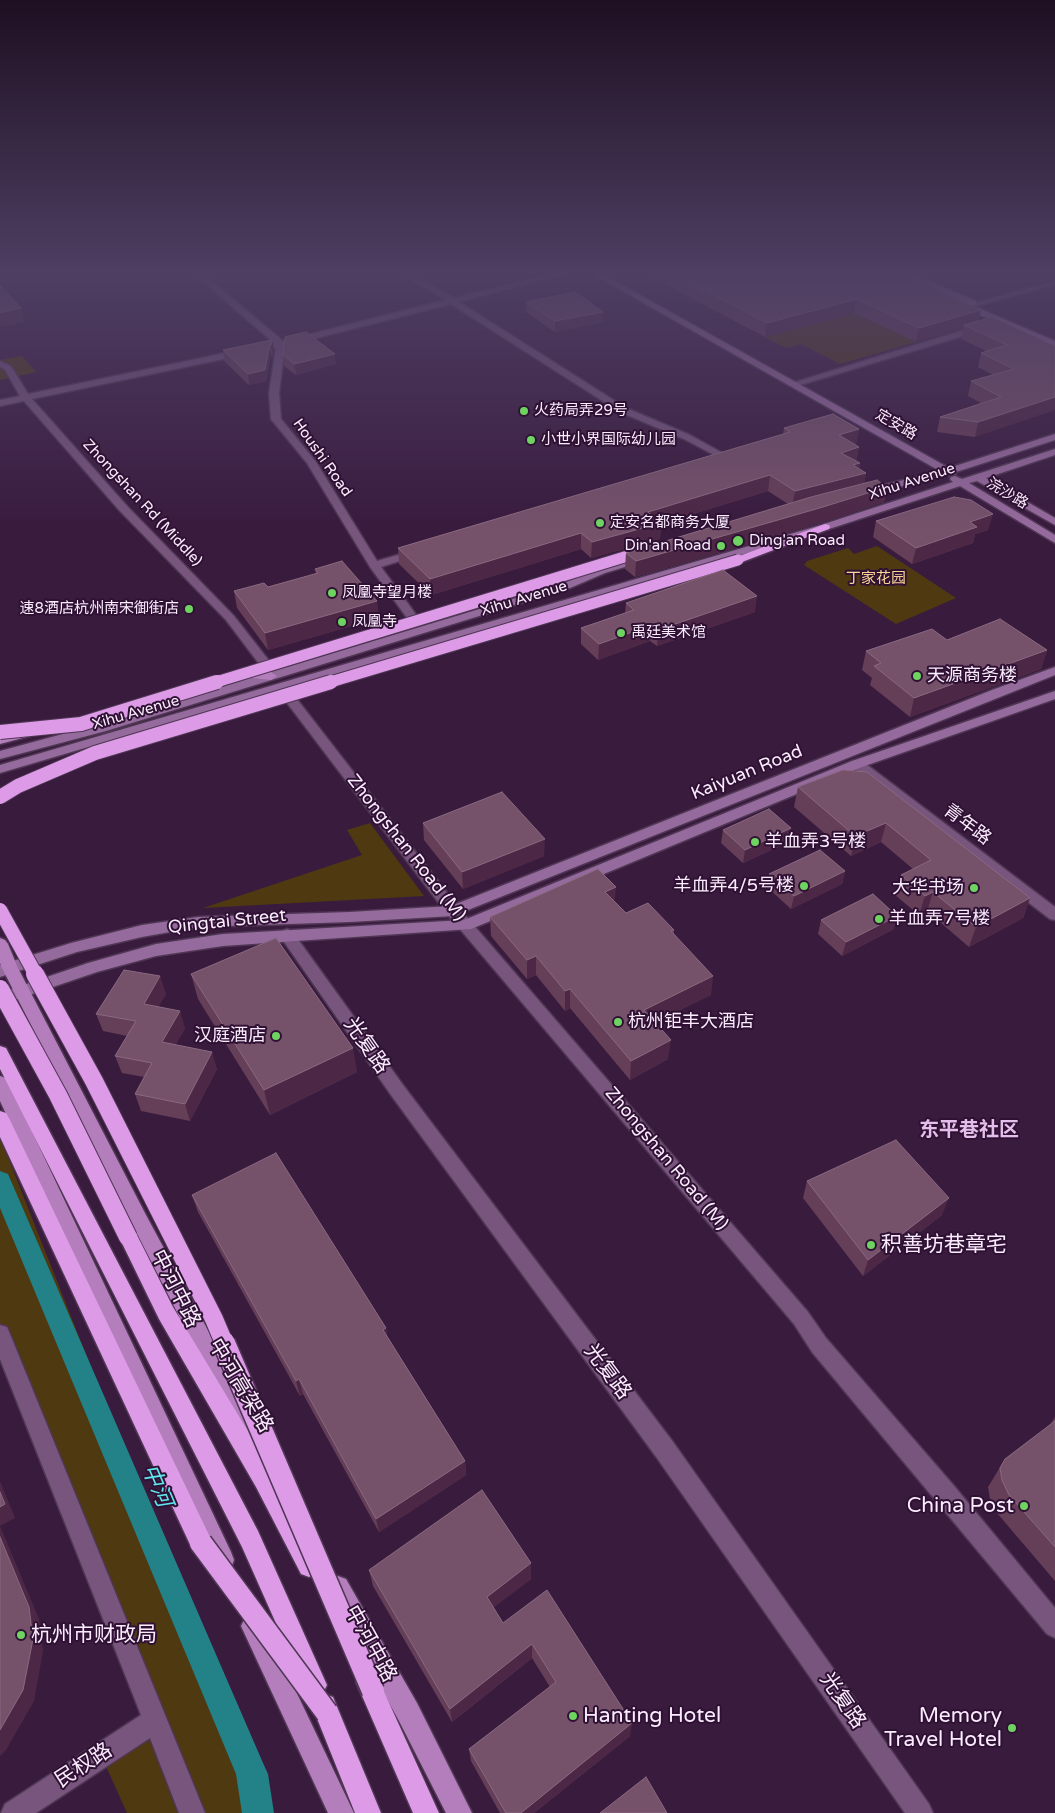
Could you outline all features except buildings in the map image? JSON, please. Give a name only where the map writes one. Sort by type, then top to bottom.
[{"type":"highway","points":[[0,797],[18,786],[95,753],[738,560],[825,527]]},
{"type":"highway","points":[[0,732],[81,724],[657,550]]},
{"type":"highway","points":[[0,910],[94,1081],[214,1319],[373,1691]]},
{"type":"highway","name":"中河高架路","points":[[0,989],[58,1095],[166,1312],[264,1479],[373,1691],[426,1813]]},
{"type":"highway","points":[[0,1053],[250,1539],[327,1713],[368,1813]]},
{"type":"highway","points":[[0,1118],[201,1543],[327,1713]]},
{"type":"main road","name":"定安路","points":[[745,357],[947,472],[979,478]]},
{"type":"main road","name":"Xihu Avenue","points":[[861,494],[947,472],[1055,437]]},
{"type":"main road","name":"Xihu Avenue","points":[[0,770],[825,527],[1055,452]]},
{"type":"main road","name":"浣沙路","points":[[947,472],[960,484],[1055,540]]},
{"type":"main road","points":[[979,478],[1055,522]]},
{"type":"main road","points":[[0,755],[101,728],[566,586],[657,550]]},
{"type":"main road","name":"Kaiyuan Road","points":[[453,911],[996,692],[1055,671]]},
{"type":"main road","points":[[0,740],[252,674],[271,676]]},
{"type":"main road","name":"Kaiyuan Road","points":[[466,926],[857,764],[1055,695]]},
{"type":"main road","name":"Qingtai Street","points":[[5,969],[76,947],[142,931],[198,922],[350,917],[453,911]]},
{"type":"main road","name":"Qingtai Street","points":[[0,999],[94,967],[156,950],[223,940],[287,935],[466,926]]},
{"type":"main road","name":"中河中路","points":[[0,944],[5,969],[22,991],[216,1368],[408,1712],[459,1813]]},
{"type":"main road","points":[[0,1083],[341,1813]]},
{"type":"street","points":[[0,403],[222,357]]},
{"type":"street","name":"Houshi Road","points":[[280,357],[274,393],[276,419],[311,462],[374,565],[414,620]]},
{"type":"street","points":[[539,357],[622,410],[726,454],[703,460]]},
{"type":"street","points":[[794,384],[885,357]]},
{"type":"street","name":"Zhongshan Rd (Middle)","points":[[0,364],[8,368],[26,398],[123,508],[230,618],[264,662]]},
{"type":"street","points":[[839,422],[853,418]]},
{"type":"street","points":[[374,565],[428,549]]},
{"type":"street","name":"Zhongshan Road (M)","points":[[282,688],[453,911],[801,1318],[819,1345],[947,1495],[1055,1626]]},
{"type":"street","name":"青年路","points":[[857,764],[1055,914]]},
{"type":"street","name":"光复路","points":[[287,935],[396,1090],[665,1450],[920,1813]]},
{"type":"street","points":[[0,1334],[192,1813]]},
{"type":"street","name":"民权路","points":[[14,1813],[155,1720]]},
{"type":"green space","points":[[23,357],[36,372],[0,380],[0,360]]},
{"type":"green space","points":[[826,357],[866,357],[840,364]]},
{"type":"green space","name":"丁家花园","points":[[877,546],[956,598],[896,624],[804,565],[807,561],[848,548],[854,554]]},
{"type":"green space","points":[[370,823],[424,896],[203,908],[362,855],[347,830]]},
{"type":"green space","points":[[0,1137],[252,1774],[253,1813],[127,1813],[101,1755],[155,1720],[0,1339]]},
{"type":"waterway","name":"中河","points":[[0,1181],[252,1774],[258,1813]]},
{"type":"place","name":"火药局弄29号","points":[[524,411]]},
{"type":"place","name":"小世小界国际幼儿园","points":[[531,440]]},
{"type":"place","name":"定安名都商务大厦","points":[[600,523]]},
{"type":"place","name":"Ding'an Road","points":[[738,541]]},
{"type":"place","name":"Din'an Road","points":[[721,546]]},
{"type":"place","name":"凤凰寺望月楼","points":[[332,593]]},
{"type":"place","name":"速8酒店杭州南宋御街店","points":[[189,609]]},
{"type":"place","name":"凤凰寺","points":[[342,622]]},
{"type":"place","name":"禹廷美术馆","points":[[621,633]]},
{"type":"place","name":"天源商务楼","points":[[917,676]]},
{"type":"place","name":"羊血弄3号楼","points":[[755,842]]},
{"type":"place","name":"羊血弄4/5号楼","points":[[804,886]]},
{"type":"place","name":"大华书场","points":[[974,888]]},
{"type":"place","name":"羊血弄7号楼","points":[[879,919]]},
{"type":"place","name":"杭州钜丰大酒店","points":[[618,1022]]},
{"type":"place","name":"汉庭酒店","points":[[276,1036]]},
{"type":"place","name":"积善坊巷章宅","points":[[871,1245]]},
{"type":"place","name":"China Post","points":[[1024,1506]]},
{"type":"place","name":"杭州市财政局","points":[[21,1635]]},
{"type":"place","name":"Hanting Hotel","points":[[573,1716]]},
{"type":"place","name":"Memory Travel Hotel","points":[[1012,1728]]},
{"type":"district","name":"东平巷社区","points":[[969,1131]]}]
